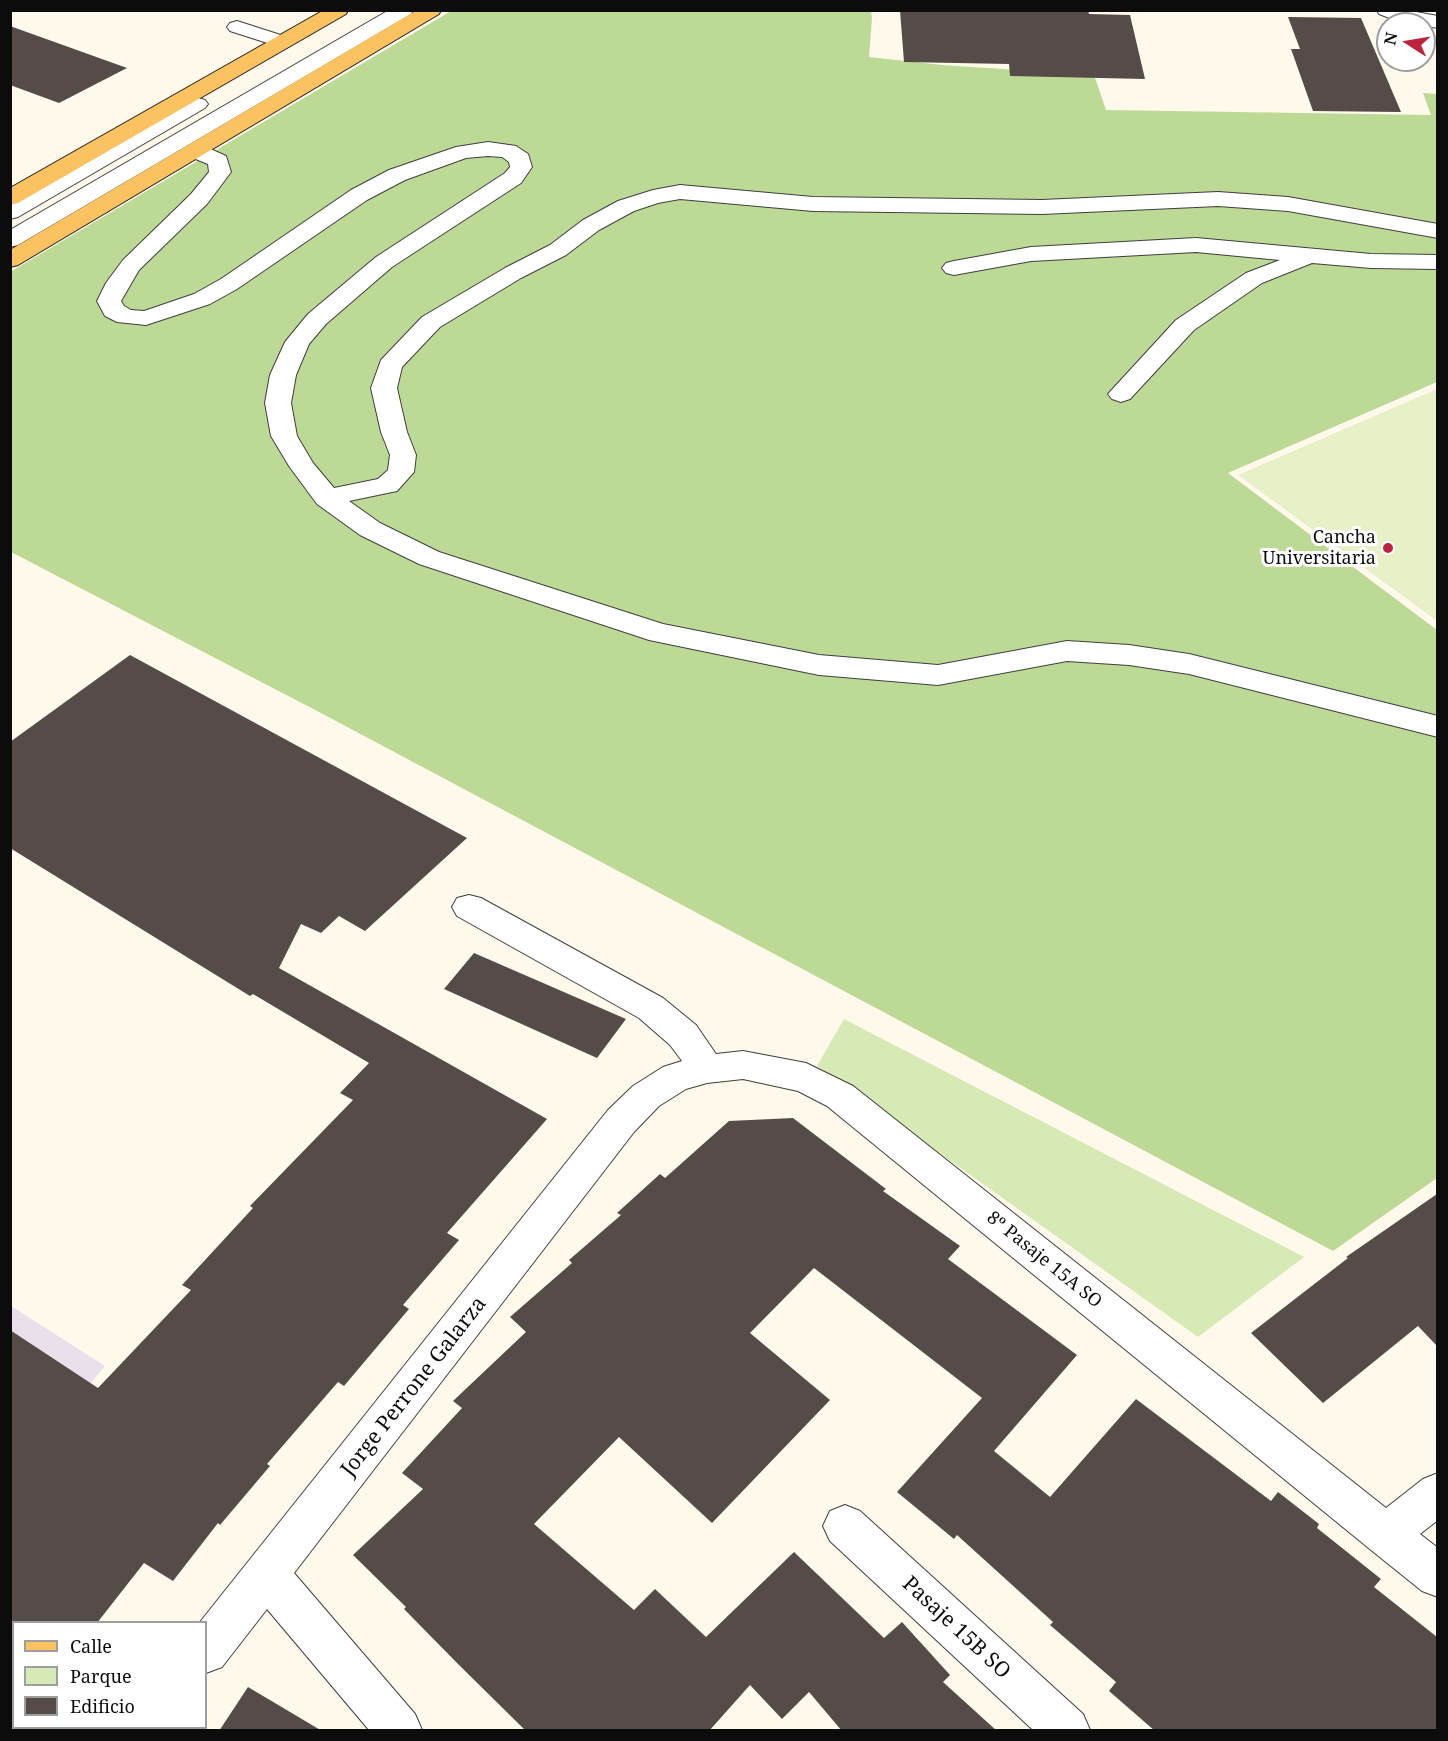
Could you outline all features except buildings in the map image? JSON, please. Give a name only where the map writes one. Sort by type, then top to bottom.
[{"type":"main road","points":[[10,198],[339,10]]},
{"type":"main road","points":[[10,260],[432,10]]},
{"type":"street","points":[[10,212],[361,10]]},
{"type":"street","points":[[10,240],[404,10]]},
{"type":"street","points":[[1386,10],[1407,18],[1437,22]]},
{"type":"street","points":[[237,27],[283,42]]},
{"type":"street","points":[[196,151],[218,161],[220,172],[199,199],[131,265],[118,283],[109,301],[114,311],[126,317],[146,318],[202,299],[229,284],[359,195],[397,175],[464,152],[508,151],[520,159],[521,167],[513,178],[384,261],[317,320],[297,342],[283,375],[278,403],[284,436],[302,466],[327,498],[370,529],[429,558],[659,633],[819,665],[938,675],[1067,651],[1129,655],[1189,664],[1437,727]]},
{"type":"street","points":[[327,498],[387,485],[401,472],[403,455],[394,432],[384,388],[390,364],[431,322],[513,273],[558,250],[600,220],[626,206],[653,197],[680,192],[813,204],[1031,207],[1218,199],[1288,204],[1437,231]]},
{"type":"street","points":[[954,268],[1031,254],[1196,245],[1371,261],[1437,262]]},
{"type":"street","points":[[1121,394],[1185,325],[1254,278],[1310,256]]},
{"type":"street","points":[[470,908],[651,1008],[683,1035],[707,1069]]},
{"type":"street","name":"8º Pasaje 15A SO","points":[[621,1121],[646,1096],[676,1077],[707,1069],[743,1065],[775,1070],[806,1078],[840,1096],[1437,1576]]},
{"type":"street","name":"Jorge Perrone Galarza","points":[[207,1650],[621,1121]]},
{"type":"street","points":[[1386,1535],[1437,1493]]},
{"type":"street","name":"Pasaje 15B SO","points":[[845,1526],[1067,1731]]},
{"type":"street","points":[[267,1575],[399,1731]]},
{"type":"shaded area","points":[[11,1306],[105,1366],[11,1476]]},
{"type":"green space","points":[[451,11],[871,11],[869,57],[942,65],[1094,75],[1106,110],[1431,115],[1423,93],[1437,94],[1437,382],[1228,473],[1437,630],[1437,1178],[1333,1251],[319,712],[11,552],[10,272]]},
{"type":"green space","name":"Cancha Universitaria","points":[[1437,389],[1437,621],[1238,475]]},
{"type":"green space","points":[[844,1019],[1304,1257],[1198,1337],[817,1066]]},
{"type":"place","name":"Cancha Universitaria","points":[[1388,548]]}]
